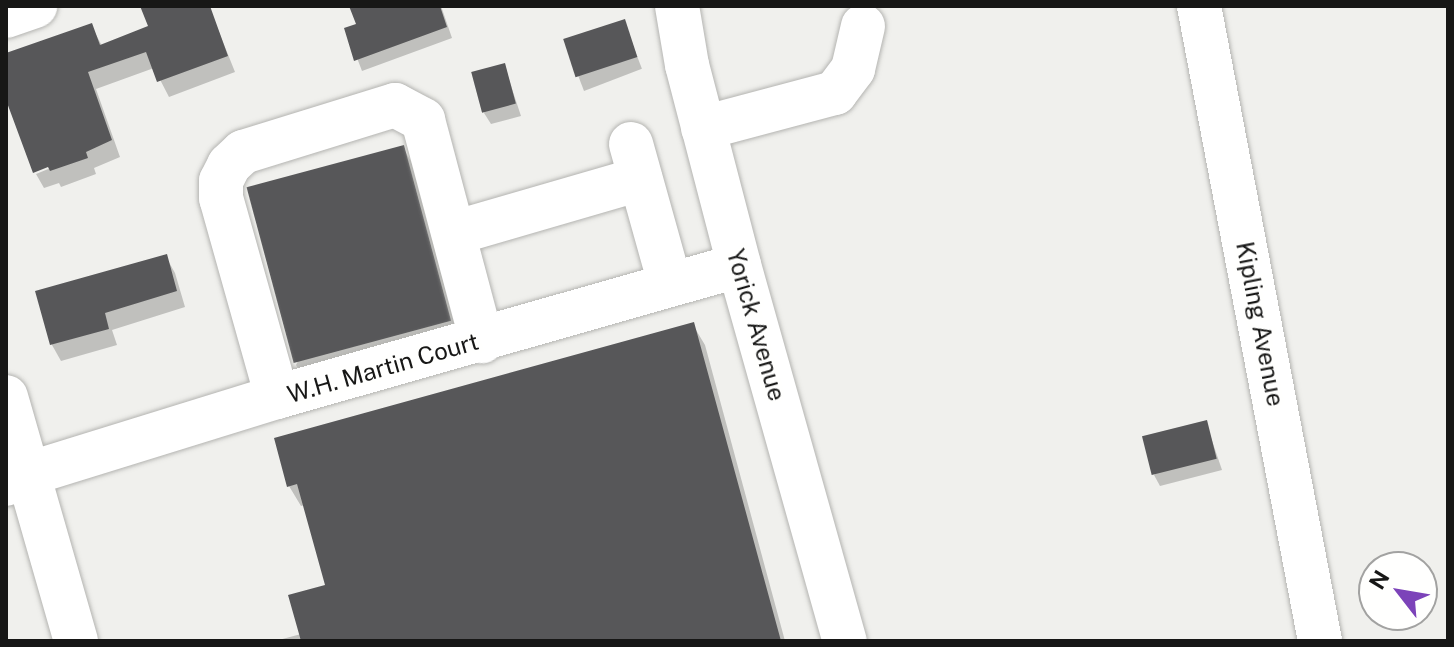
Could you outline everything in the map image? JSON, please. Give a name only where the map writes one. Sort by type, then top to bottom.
[{"type":"street","points":[[6,16],[35,6]]},
{"type":"street","name":"Yorick Avenue","points":[[677,6],[687,65],[739,265],[845,641]]},
{"type":"street","name":"Kipling Avenue","points":[[1199,6],[1320,641]]},
{"type":"street","points":[[703,128],[835,93],[853,69],[863,26]]},
{"type":"street","points":[[277,397],[221,198],[221,181],[229,165],[243,152],[395,105],[423,120],[482,341]]},
{"type":"street","points":[[454,233],[636,162],[670,284]]},
{"type":"street","name":"W.H. Martin Court","points":[[17,479],[277,397],[482,341],[739,265]]},
{"type":"street","points":[[6,397],[17,479],[76,641]]},
{"type":"building","points":[[140,6],[210,6],[228,56],[157,82],[146,52],[88,72],[112,140],[86,152],[88,158],[50,171],[48,167],[33,173],[6,100],[6,53],[92,23],[100,45],[148,26]]},
{"type":"building","points":[[349,6],[440,6],[447,27],[354,61],[344,28],[356,24]]},
{"type":"building","points":[[625,19],[637,57],[576,77],[563,39]]},
{"type":"building","points":[[505,63],[516,104],[482,113],[471,72]]},
{"type":"building","points":[[404,145],[451,321],[294,363],[247,187]]},
{"type":"building","points":[[167,254],[177,291],[105,313],[109,329],[50,345],[35,291]]},
{"type":"building","points":[[694,322],[781,641],[301,641],[288,595],[325,585],[297,484],[287,487],[274,438]]},
{"type":"building","points":[[1207,420],[1217,459],[1152,475],[1142,436]]}]
